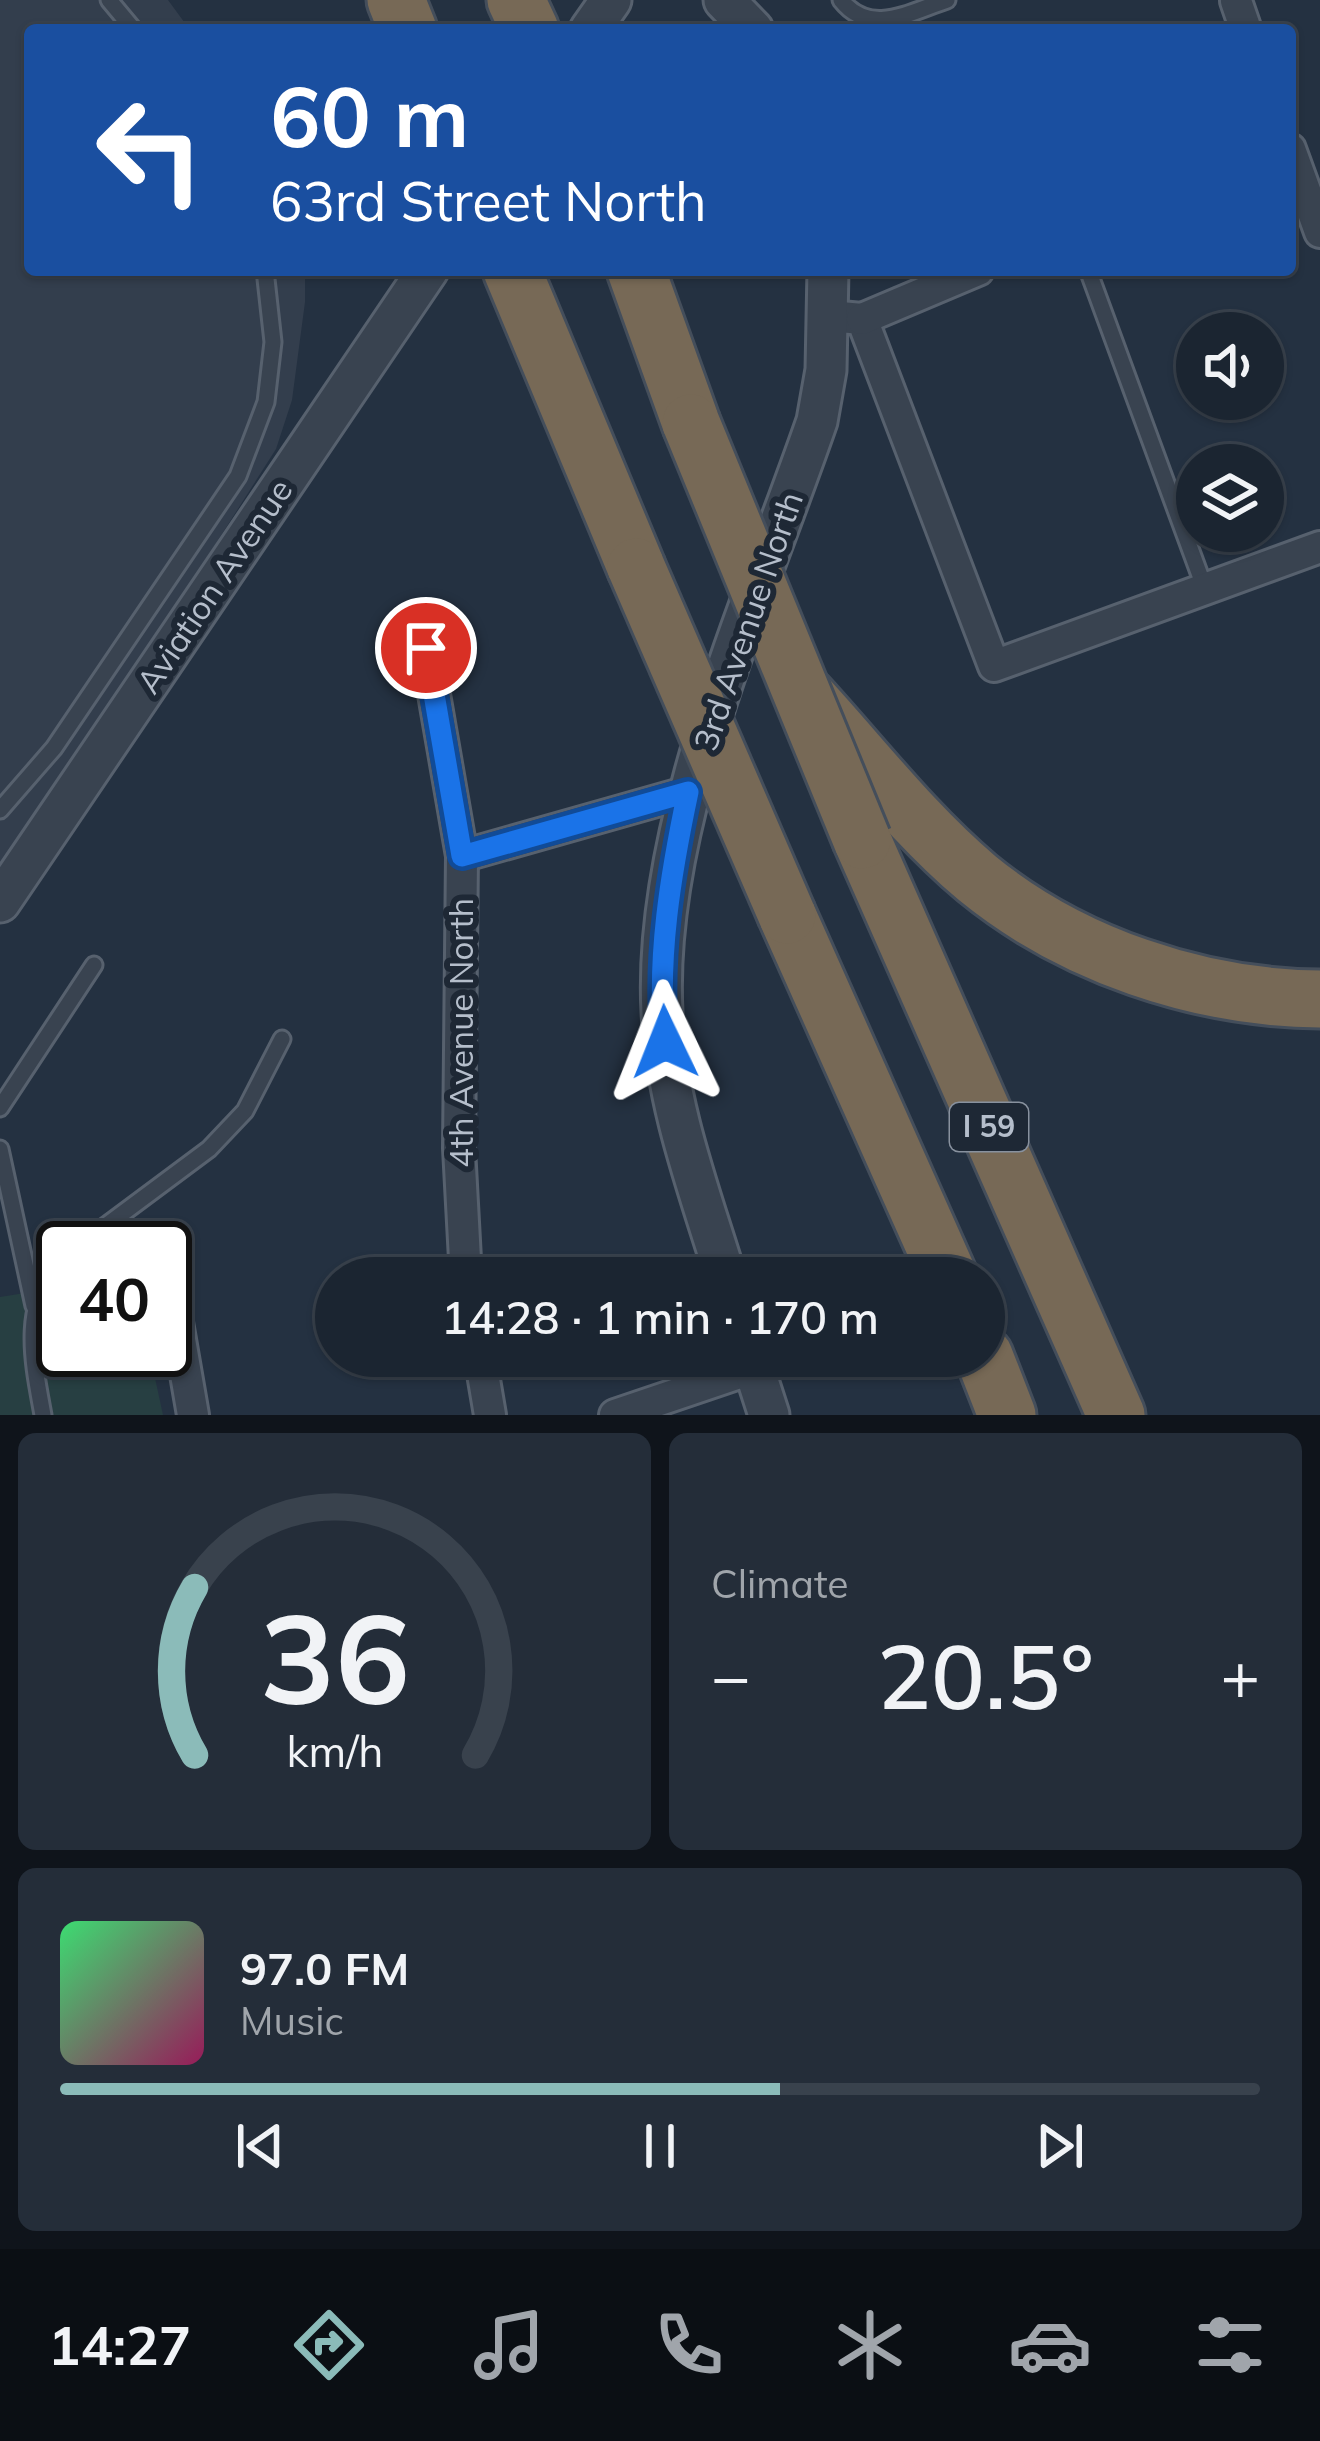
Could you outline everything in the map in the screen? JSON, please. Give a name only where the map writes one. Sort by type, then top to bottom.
[{"type":"highway","points":[[515,276],[636,567],[940,1257]]},
{"type":"highway","name":"I 59","points":[[639,276],[691,423],[794,683],[1116,1415]]},
{"type":"highway","points":[[794,683],[979,879],[1064,934],[1131,963],[1205,985],[1320,999]]},
{"type":"highway","points":[[992,1377],[1007,1415]]},
{"type":"street","points":[[724,0],[750,24]]},
{"type":"street","points":[[1296,168],[1320,232]]},
{"type":"street","name":"Aviation Avenue","points":[[0,902],[424,276]]},
{"type":"street","name":"3rd Avenue North","points":[[830,276],[994,666],[1205,590]]},
{"type":"street","points":[[846,317],[961,276]]},
{"type":"street","name":"3rd Avenue North","points":[[719,1257],[673,1107],[662,1009],[673,865],[688,792],[817,421],[846,317]]},
{"type":"street","points":[[1205,590],[1320,547]]},
{"type":"street","name":"4th Avenue North","points":[[426,648],[462,856],[459,1148],[465,1257]]},
{"type":"street","points":[[462,856],[688,792]]},
{"type":"street","points":[[186,1377],[193,1415]]},
{"type":"street","points":[[483,1377],[490,1415]]},
{"type":"street","points":[[615,1415],[713,1377]]},
{"type":"street","points":[[757,1377],[769,1415]]},
{"type":"lane","points":[[110,0],[129,24]]},
{"type":"lane","points":[[841,0],[851,14],[882,22],[947,0]]},
{"type":"lane","points":[[0,810],[54,748],[238,476],[266,402],[273,342],[267,276]]},
{"type":"lane","points":[[1090,276],[1205,590]]},
{"type":"lane","points":[[0,1108],[94,965]]},
{"type":"lane","points":[[112,1221],[209,1149],[245,1111],[283,1040]]},
{"type":"lane","points":[[0,1149],[34,1306],[33,1361],[43,1415]]},
{"type":"lane","points":[[34,1306],[36,1301]]},
{"type":"shaded area","points":[[0,0],[168,0],[186,24],[24,24],[24,276],[305,276],[292,400],[276,449],[0,883]]},
{"type":"green space","points":[[36,1291],[36,1377],[155,1377],[163,1415],[0,1415],[0,1297]]},
{"type":"route","points":[[426,648],[462,856],[688,792],[673,865],[662,1009],[665,1042]]}]
